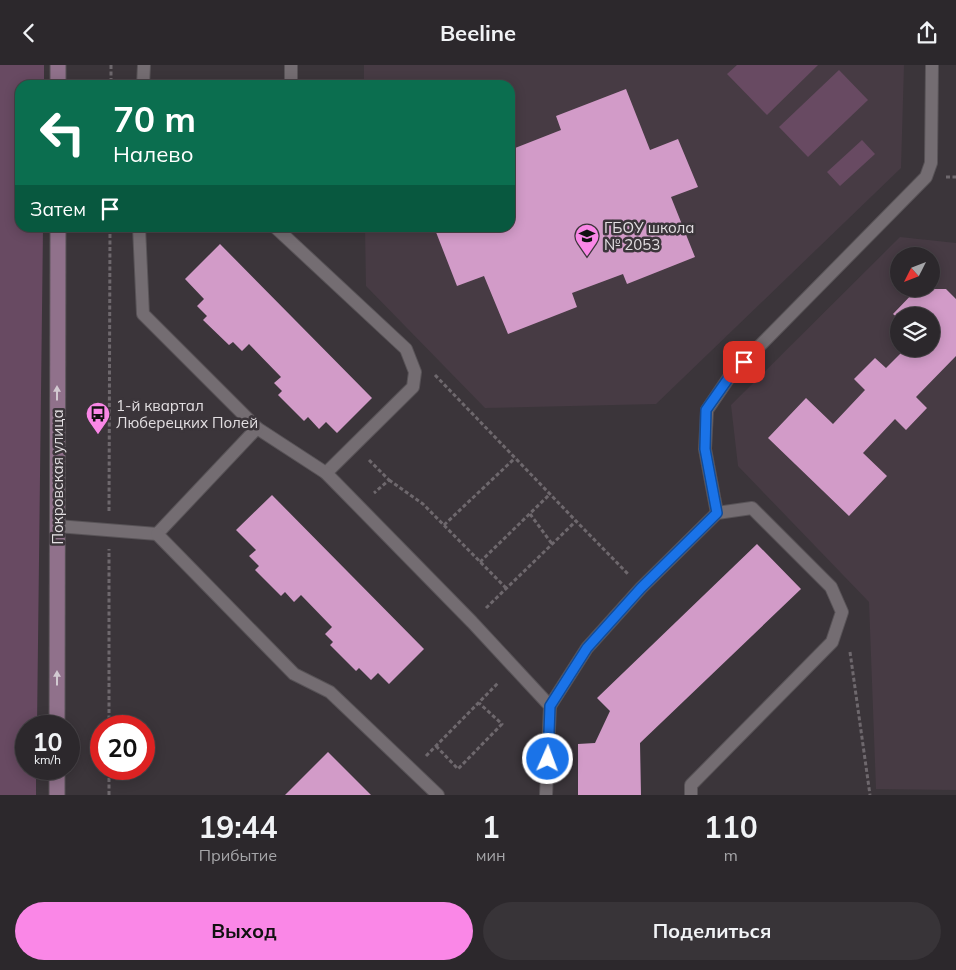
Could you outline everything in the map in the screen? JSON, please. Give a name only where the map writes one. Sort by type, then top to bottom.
[{"type":"main road","points":[[58,65],[58,80]]},
{"type":"main road","name":"Покровская улица","points":[[57,715],[58,232]]},
{"type":"main road","points":[[57,780],[57,795]]},
{"type":"lane","points":[[144,65],[144,80]]},
{"type":"lane","points":[[291,65],[291,80]]},
{"type":"lane","points":[[717,513],[705,449],[706,410],[730,376],[926,177],[930,163],[932,65]]},
{"type":"lane","points":[[139,232],[143,313],[257,428],[326,473],[472,622],[550,706]]},
{"type":"lane","points":[[280,232],[406,349],[415,372],[413,387],[326,473]]},
{"type":"lane","points":[[157,534],[257,428]]},
{"type":"lane","points":[[546,795],[550,706],[587,648],[641,588],[717,513],[752,508],[831,587],[842,612],[832,642],[692,785],[691,795]]},
{"type":"lane","points":[[57,526],[157,534],[294,674],[330,692],[438,795]]},
{"type":"path","points":[[110,65],[110,80]]},
{"type":"path","points":[[109,715],[110,232]]},
{"type":"path","points":[[434,374],[641,588]]},
{"type":"path","points":[[354,445],[389,480],[423,504],[506,588]]},
{"type":"path","points":[[444,525],[515,458]]},
{"type":"path","points":[[359,507],[389,480]]},
{"type":"path","points":[[480,562],[550,494]]},
{"type":"path","points":[[530,514],[552,543]]},
{"type":"path","points":[[472,622],[576,521]]},
{"type":"path","points":[[850,648],[870,795]]},
{"type":"path","points":[[412,770],[514,667]]},
{"type":"path","points":[[436,746],[458,769],[502,723],[479,703]]},
{"type":"path","points":[[109,780],[109,795]]},
{"type":"shaded area","points":[[0,65],[44,65],[44,80],[15,80],[15,232],[43,232],[37,715],[15,715],[15,780],[36,780],[36,795],[0,795]]},
{"type":"shaded area","name":"ГБОУ школа № 2053","points":[[364,65],[904,65],[901,168],[656,404],[485,408],[366,286],[365,232],[515,232],[515,80],[364,80]]},
{"type":"shaded area","points":[[737,65],[818,65],[767,115],[727,74]]},
{"type":"shaded area","points":[[839,70],[868,100],[808,157],[779,127]]},
{"type":"shaded area","points":[[862,140],[875,154],[840,186],[827,172]]},
{"type":"shaded area","points":[[900,237],[956,243],[956,790],[876,789],[869,602],[738,466],[731,405]]},
{"type":"building","points":[[626,89],[650,150],[678,139],[698,187],[671,197],[695,257],[627,284],[623,274],[572,293],[577,307],[508,334],[484,276],[457,286],[436,232],[515,232],[515,148],[561,130],[556,116]]},
{"type":"building","points":[[220,244],[372,398],[337,433],[326,422],[319,429],[308,417],[304,421],[278,395],[282,391],[274,383],[281,377],[249,344],[242,351],[233,342],[229,345],[203,320],[207,316],[197,306],[204,299],[185,279]]},
{"type":"building","points":[[940,289],[946,289],[956,299],[956,356],[916,397],[927,408],[906,430],[895,419],[863,453],[887,476],[849,516],[768,438],[806,398],[833,424],[865,390],[854,379],[875,358],[886,368],[897,357],[940,357],[940,307],[900,307],[909,297],[940,297]]},
{"type":"building","points":[[272,495],[424,649],[389,684],[378,673],[371,680],[359,668],[356,671],[330,645],[333,642],[325,634],[332,627],[301,595],[294,602],[285,592],[281,596],[255,570],[259,566],[249,556],[256,550],[236,530]]},
{"type":"building","points":[[757,544],[801,589],[640,743],[641,795],[578,795],[578,744],[595,743],[610,711],[597,698]]},
{"type":"building","points":[[328,752],[371,795],[285,795]]},
{"type":"place","name":"ГБОУ школа № 2053","points":[[587,257]]},
{"type":"place","name":"1-й квартал Люберецких Полей","points":[[98,435]]},
{"type":"route","points":[[548,759],[550,706],[587,648],[641,588],[717,513],[705,449],[706,410],[730,376],[744,362]]}]
